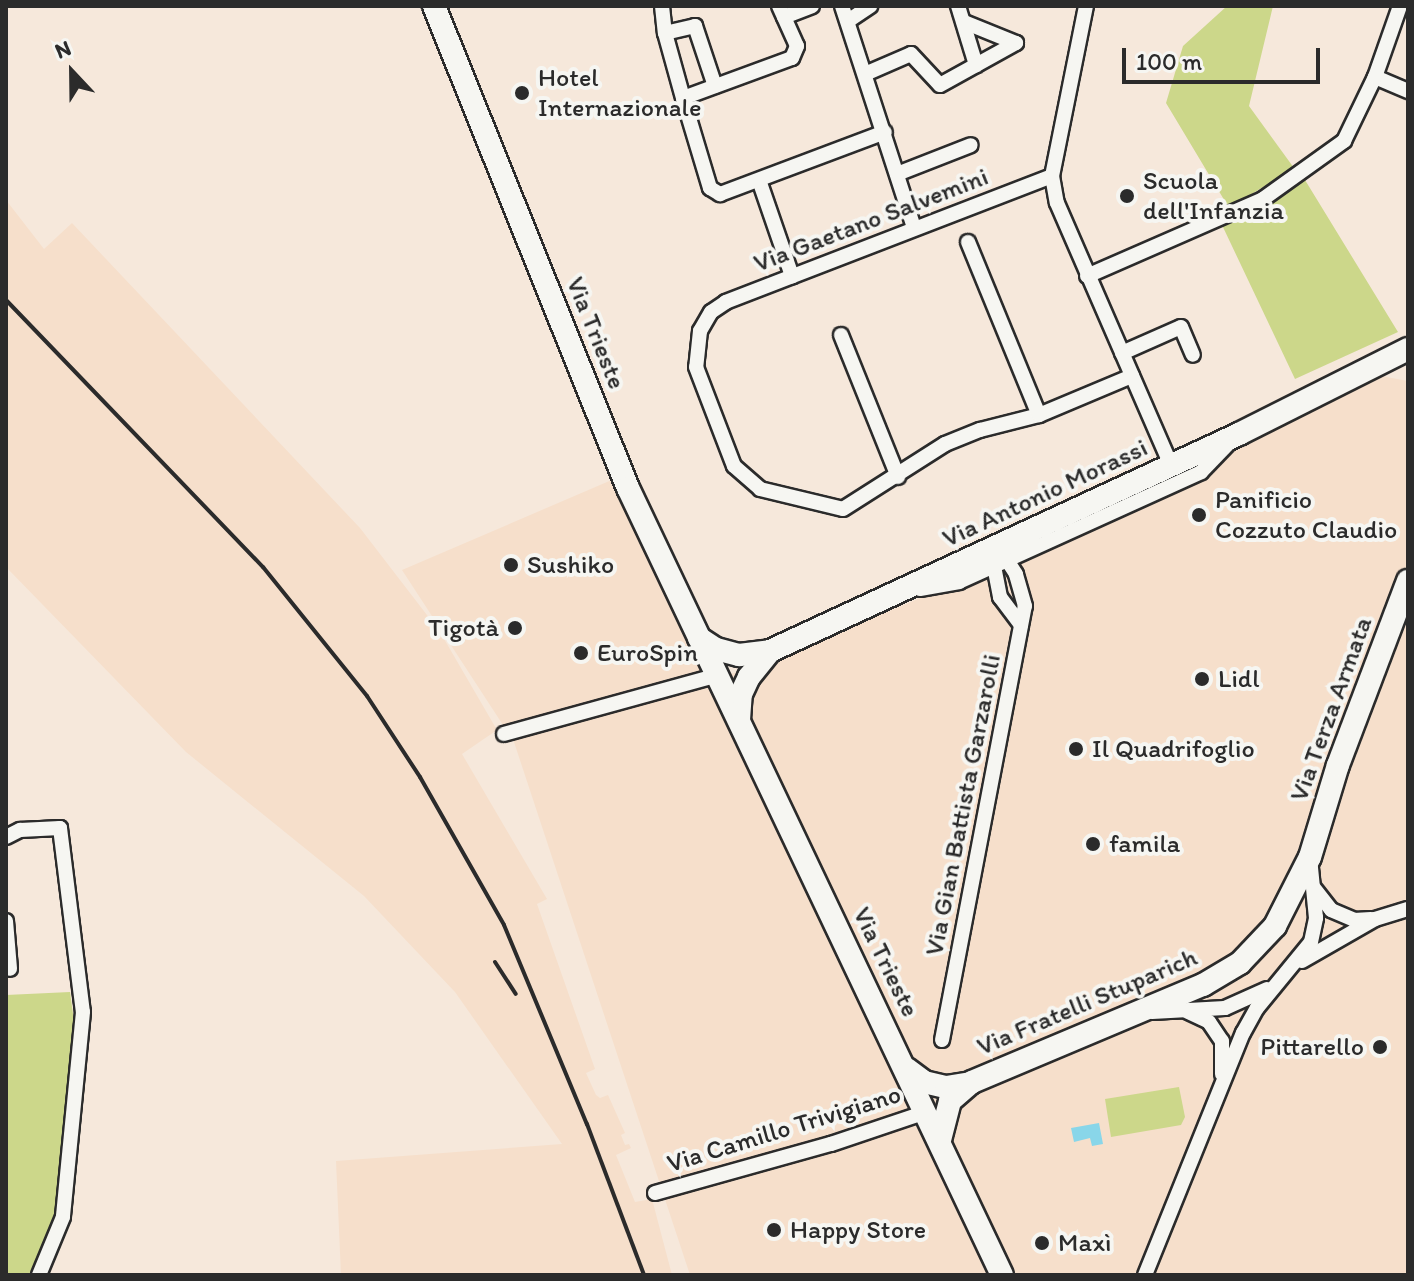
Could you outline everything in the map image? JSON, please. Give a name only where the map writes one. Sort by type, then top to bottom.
[{"type":"main road","name":"Via Trieste","points":[[434,6],[628,488],[1002,1275]]},
{"type":"main road","name":"Via Antonio Morassi","points":[[699,638],[716,649],[739,655],[766,655],[1239,434],[1408,349]]},
{"type":"main road","points":[[1374,367],[1408,368]]},
{"type":"main road","name":"Via Terza Armata","points":[[1275,926],[1310,857],[1338,765],[1408,581]]},
{"type":"main road","points":[[718,675],[766,655]]},
{"type":"main road","points":[[739,721],[741,694],[766,655]]},
{"type":"main road","name":"Via Fratelli Stuparich","points":[[926,1112],[950,1101],[972,1082],[1203,985],[1240,963],[1275,926]]},
{"type":"main road","points":[[906,1068],[924,1082],[946,1087],[972,1082]]},
{"type":"main road","points":[[940,1140],[950,1101]]},
{"type":"street","points":[[662,6],[665,33],[710,188],[720,194],[885,132]]},
{"type":"street","points":[[683,98],[792,58],[797,46],[782,11],[812,6]]},
{"type":"street","points":[[842,6],[914,228]]},
{"type":"street","points":[[848,21],[870,6]]},
{"type":"street","points":[[958,6],[976,65]]},
{"type":"street","points":[[1086,6],[1052,176],[1057,203],[1087,276],[1171,465]]},
{"type":"street","points":[[1087,276],[1230,216],[1304,173],[1344,141],[1375,77],[1400,6]]},
{"type":"street","points":[[865,74],[911,54],[940,85],[1016,43],[964,22]]},
{"type":"street","points":[[665,33],[695,26],[715,86]]},
{"type":"street","points":[[1375,77],[1408,91]]},
{"type":"street","points":[[897,174],[971,145]]},
{"type":"street","name":"Via Gaetano Salvemini","points":[[898,477],[843,509],[760,489],[734,466],[696,367],[700,331],[711,312],[726,302],[1052,176]]},
{"type":"street","points":[[759,180],[792,276]]},
{"type":"street","points":[[968,242],[1039,415]]},
{"type":"street","points":[[1122,353],[1181,327],[1193,355]]},
{"type":"street","points":[[841,335],[898,477],[945,444],[980,430],[1039,415],[1132,376]]},
{"type":"street","points":[[888,596],[959,582],[1201,472],[1239,434]]},
{"type":"street","name":"Via Gian Battista Garzarolli","points":[[1000,563],[1000,597],[1021,625]]},
{"type":"street","name":"Via Gian Battista Garzarolli","points":[[942,1040],[1021,625],[1024,596],[1000,563]]},
{"type":"street","points":[[504,734],[718,675]]},
{"type":"street","points":[[6,837],[20,830],[60,828],[83,1012],[63,1217],[39,1275]]},
{"type":"street","name":"Via Terza Armata","points":[[1145,1275],[1243,1033],[1275,985],[1311,942],[1316,918],[1310,857]]},
{"type":"street","points":[[1314,888],[1331,910],[1354,920],[1375,919]]},
{"type":"street","points":[[1292,968],[1375,919],[1408,909]]},
{"type":"street","points":[[6,921],[10,969]]},
{"type":"street","points":[[1140,1012],[1225,1008],[1275,985]]},
{"type":"street","name":"Via Terza Armata","points":[[1184,1010],[1209,1022],[1222,1041],[1220,1086]]},
{"type":"street","name":"Via Camillo Trivigiano","points":[[655,1193],[831,1144],[926,1112]]},
{"type":"shaded area","points":[[6,200],[44,249],[72,223],[360,528],[440,632],[497,730],[462,754],[547,899],[537,904],[595,1069],[586,1073],[596,1095],[600,1098],[608,1095],[625,1133],[621,1135],[625,1145],[629,1144],[631,1148],[616,1155],[635,1202],[652,1199],[672,1275],[341,1275],[336,1161],[562,1144],[455,992],[364,896],[186,752],[6,567]]},
{"type":"shaded area","points":[[1376,375],[1408,381],[1408,1275],[690,1275],[514,742],[402,570],[614,479],[709,681],[773,660],[1207,477],[1241,442]]},
{"type":"green space","points":[[1227,6],[1273,6],[1249,106],[1294,168],[1229,208],[1166,103],[1183,46]]},
{"type":"green space","points":[[1305,180],[1398,332],[1295,379],[1222,225],[1272,202]]},
{"type":"green space","points":[[70,992],[74,1021],[55,1214],[32,1275],[6,1275],[6,995]]},
{"type":"green space","points":[[1179,1087],[1185,1117],[1181,1125],[1111,1137],[1105,1099]]},
{"type":"water","points":[[1099,1123],[1103,1144],[1092,1146],[1090,1138],[1074,1142],[1071,1128]]},
{"type":"railway","points":[[6,300],[263,567],[367,696],[420,777],[504,925],[587,1124],[644,1275]]},
{"type":"railway","points":[[495,962],[516,994]]},
{"type":"place","name":"Hotel Internazionale","points":[[522,93]]},
{"type":"place","name":"Scuola dell'Infanzia","points":[[1127,196]]},
{"type":"place","name":"Panificio Cozzuto Claudio","points":[[1199,515]]},
{"type":"place","name":"Sushiko","points":[[511,565]]},
{"type":"place","name":"Tigotà","points":[[515,628]]},
{"type":"place","name":"EuroSpin","points":[[581,653]]},
{"type":"place","name":"Lidl","points":[[1202,679]]},
{"type":"place","name":"Il Quadrifoglio","points":[[1076,749]]},
{"type":"place","name":"famila","points":[[1093,844]]},
{"type":"place","name":"Pittarello","points":[[1380,1047]]},
{"type":"place","name":"Happy Store","points":[[774,1230]]},
{"type":"place","name":"Maxì","points":[[1042,1243]]}]
